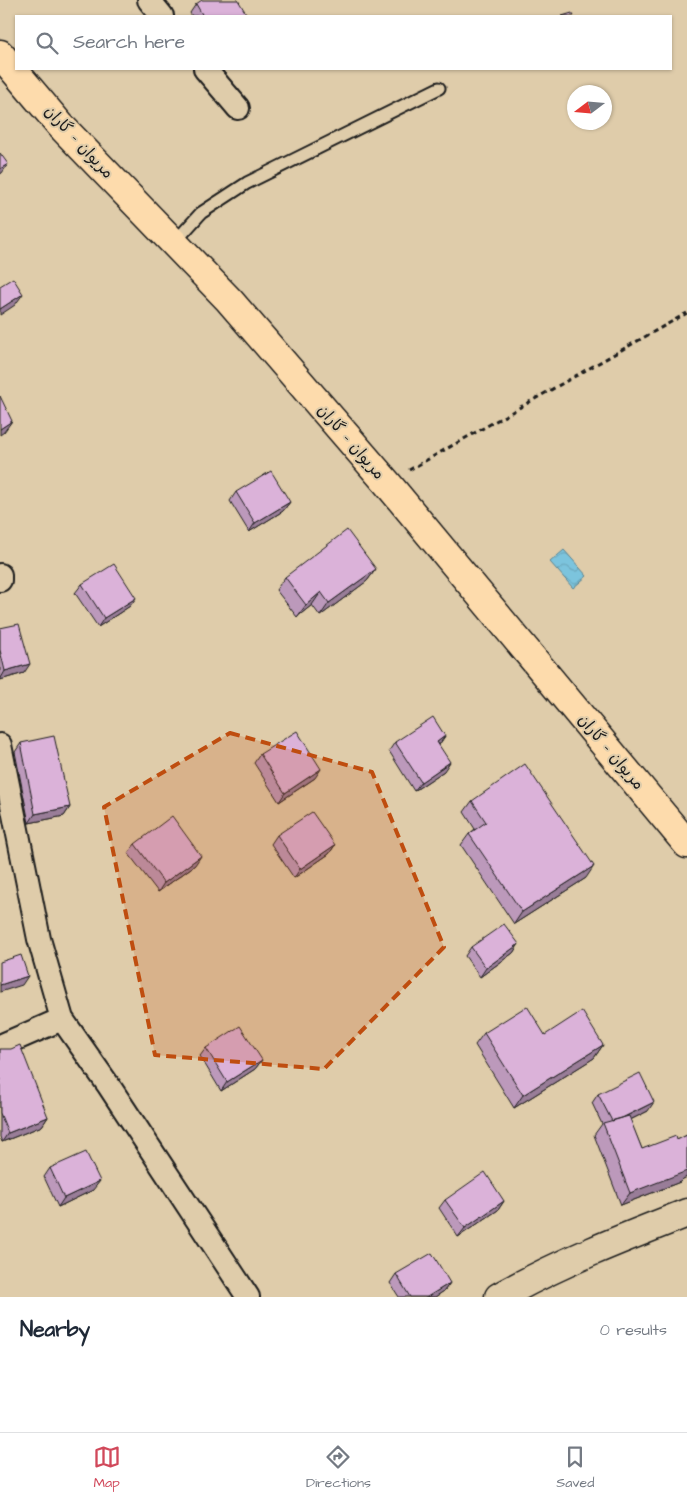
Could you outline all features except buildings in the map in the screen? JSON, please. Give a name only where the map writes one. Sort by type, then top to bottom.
[{"type":"main road","name":"مریوان - گاران","points":[[4,65],[229,300],[387,483],[687,844]]},
{"type":"street","points":[[149,0],[161,15]]},
{"type":"street","points":[[206,70],[238,108]]},
{"type":"street","points":[[0,575],[0,580]]},
{"type":"street","points":[[0,745],[9,832],[62,1020],[109,1086],[248,1297]]},
{"type":"street","points":[[0,1046],[62,1020]]},
{"type":"street","points":[[499,1297],[529,1280],[614,1241],[687,1213]]},
{"type":"lane","points":[[174,243],[202,213],[247,183],[438,88]]},
{"type":"path","points":[[387,483],[687,313]]},
{"type":"highlighted area","points":[[230,733],[372,772],[444,947],[324,1069],[155,1055],[104,807]]},
{"type":"water","points":[[564,550],[587,576],[573,588],[550,562]]}]
